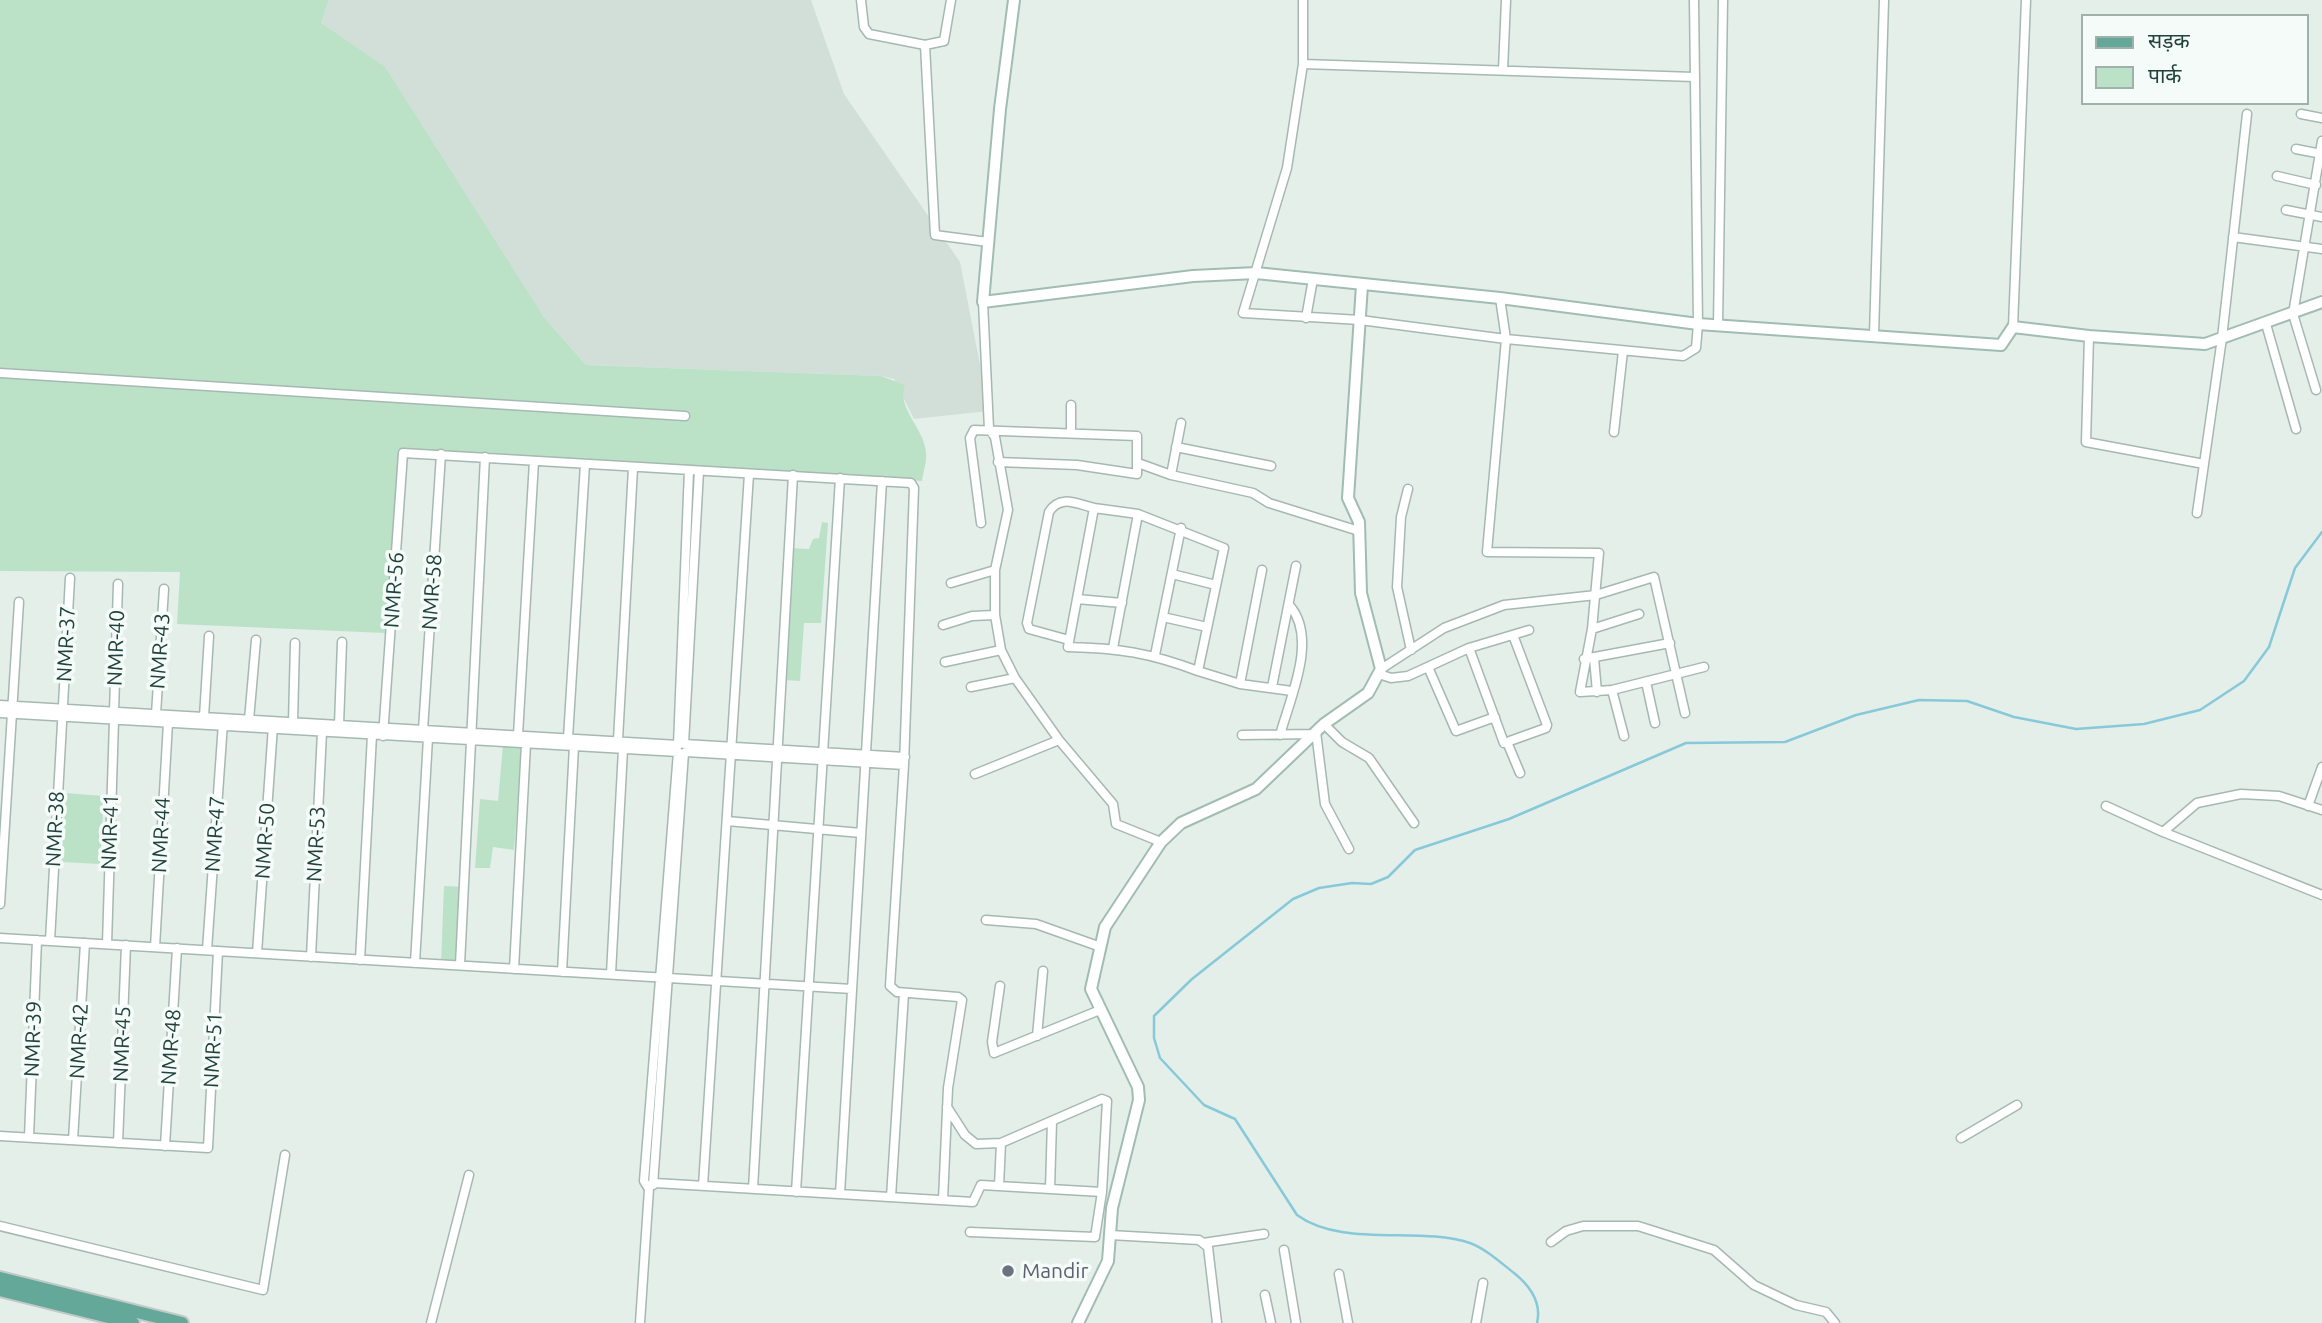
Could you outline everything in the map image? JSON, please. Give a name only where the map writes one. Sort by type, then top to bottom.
[{"type":"main road","points":[[0,1278],[182,1323]]},
{"type":"main road","points":[[0,1290],[133,1323]]},
{"type":"street","points":[[860,0],[864,27],[870,34],[925,45],[944,41],[951,0]]},
{"type":"street","points":[[1014,0],[1000,109],[983,302],[989,429],[995,437],[1008,510],[995,569],[995,615],[1001,650],[1015,678],[1059,740],[1112,804],[1116,824],[1161,842]]},
{"type":"street","points":[[1303,0],[1303,64],[1287,168],[1243,313],[1360,320],[1506,339],[1683,356],[1696,348],[1698,324],[1694,0]]},
{"type":"street","points":[[1503,70],[1506,0]]},
{"type":"street","points":[[1718,326],[1723,0]]},
{"type":"street","points":[[1874,335],[1884,0]]},
{"type":"street","points":[[983,302],[1194,276],[1256,273],[1500,298],[1718,326],[2001,345],[2013,327],[2026,0]]},
{"type":"street","points":[[925,45],[934,233],[937,236],[988,242]]},
{"type":"street","points":[[1303,64],[1694,77]]},
{"type":"street","points":[[2197,513],[2222,338],[2247,114]]},
{"type":"street","points":[[2301,114],[2322,118]]},
{"type":"street","points":[[2316,390],[2293,314],[2322,141]]},
{"type":"street","points":[[2296,149],[2321,154]]},
{"type":"street","points":[[2277,176],[2316,185]]},
{"type":"street","points":[[2286,210],[2322,217]]},
{"type":"street","points":[[2233,237],[2322,249]]},
{"type":"street","points":[[1306,318],[1313,279]]},
{"type":"street","points":[[1362,285],[1348,498],[1360,522],[1361,593],[1380,672],[1391,678],[1408,676],[1469,648],[1529,630]]},
{"type":"street","points":[[1500,298],[1506,339],[1488,551],[1599,553],[1589,659],[1580,692],[1612,690],[1704,667]]},
{"type":"street","points":[[2013,327],[2090,336],[2205,344],[2322,302]]},
{"type":"street","points":[[2266,324],[2296,429]]},
{"type":"street","points":[[2090,336],[2086,442],[2204,464]]},
{"type":"street","points":[[1614,432],[1623,351]]},
{"type":"street","points":[[0,373],[685,416]]},
{"type":"street","points":[[1070,405],[1071,433]]},
{"type":"street","points":[[1171,475],[1181,423]]},
{"type":"street","points":[[981,523],[970,438],[974,430],[1137,436],[1137,474],[1077,466],[998,462]]},
{"type":"street","points":[[1176,447],[1271,466]]},
{"type":"street","name":"NMR-56","points":[[384,732],[403,453],[441,454]]},
{"type":"street","points":[[441,454],[633,468],[906,481],[914,488],[905,761],[890,986],[892,990],[904,993],[958,997],[962,1000],[947,1107],[943,1200]]},
{"type":"street","name":"NMR-58","points":[[423,730],[441,454]]},
{"type":"street","points":[[460,965],[485,457]]},
{"type":"street","points":[[518,735],[534,461]]},
{"type":"street","points":[[1138,463],[1171,475],[1253,493],[1269,503],[1359,531]]},
{"type":"street","points":[[568,738],[585,464]]},
{"type":"street","points":[[618,740],[633,468]]},
{"type":"street","points":[[682,749],[689,470]]},
{"type":"street","points":[[699,471],[682,749],[644,1181],[652,1186],[703,1186],[973,1202],[978,1186],[1102,1192]]},
{"type":"street","points":[[703,1186],[749,474]]},
{"type":"street","points":[[753,1189],[793,475]]},
{"type":"street","points":[[796,1192],[840,478]]},
{"type":"street","points":[[840,1194],[882,481]]},
{"type":"street","points":[[1408,489],[1401,520],[1397,587],[1411,650]]},
{"type":"street","points":[[1069,640],[1035,632],[1029,629],[1027,623],[1049,512],[1054,503],[1062,500],[1138,514],[1181,528],[1224,548],[1198,671]]},
{"type":"street","points":[[1094,508],[1068,647],[1113,648],[1155,655],[1240,684],[1292,691]]},
{"type":"street","points":[[1113,648],[1138,514]]},
{"type":"street","points":[[1155,655],[1181,528]]},
{"type":"street","points":[[1272,687],[1296,566]]},
{"type":"street","points":[[951,583],[995,569]]},
{"type":"street","points":[[1240,684],[1262,569]]},
{"type":"street","points":[[1172,574],[1216,585]]},
{"type":"street","points":[[1078,1323],[1108,1261],[1112,1208],[1139,1100],[1138,1087],[1091,989],[1098,946],[1105,927],[1161,842],[1181,823],[1256,789],[1318,730],[1368,693],[1380,672],[1411,650],[1444,628],[1504,605],[1596,595],[1654,577],[1685,713]]},
{"type":"street","name":"NMR-37","points":[[62,713],[70,578]]},
{"type":"street","name":"NMR-40","points":[[114,716],[118,584]]},
{"type":"street","name":"NMR-43","points":[[156,714],[164,589]]},
{"type":"street","points":[[1077,598],[1122,603]]},
{"type":"street","points":[[0,904],[19,602]]},
{"type":"street","points":[[1280,735],[1303,648],[1297,614],[1290,606]]},
{"type":"street","points":[[1592,629],[1639,614]]},
{"type":"street","points":[[943,625],[972,616],[995,615]]},
{"type":"street","points":[[1164,617],[1207,627]]},
{"type":"street","points":[[1469,648],[1504,743],[1545,728],[1546,725],[1513,635]]},
{"type":"street","points":[[204,717],[209,636]]},
{"type":"street","points":[[249,720],[256,640]]},
{"type":"street","points":[[338,725],[342,642]]},
{"type":"street","points":[[293,722],[295,643]]},
{"type":"street","points":[[1589,659],[1670,643]]},
{"type":"street","points":[[945,662],[1001,650]]},
{"type":"street","points":[[1589,659],[1597,692]]},
{"type":"street","points":[[1428,667],[1456,731],[1494,716]]},
{"type":"street","points":[[971,687],[1015,678]]},
{"type":"street","points":[[1646,682],[1655,723]]},
{"type":"street","points":[[1612,690],[1624,736]]},
{"type":"street","points":[[0,705],[13,710]]},
{"type":"street","points":[[0,713],[13,710],[114,716],[168,723],[249,720],[322,732],[372,735],[423,730],[526,744],[731,751],[905,761]]},
{"type":"street","name":"NMR-38","points":[[50,941],[62,713]]},
{"type":"street","points":[[114,716],[156,714],[204,717],[223,722],[338,725],[428,738],[518,735],[618,740],[682,749]]},
{"type":"street","name":"NMR-41","points":[[107,944],[114,716]]},
{"type":"street","name":"NMR-47","points":[[207,950],[223,722]]},
{"type":"street","name":"NMR-44","points":[[155,947],[168,723]]},
{"type":"street","name":"NMR-50","points":[[257,953],[273,725]]},
{"type":"street","points":[[1318,730],[1325,804],[1349,849]]},
{"type":"street","points":[[1242,735],[1280,735],[1318,730],[1342,742],[1369,758],[1415,823]]},
{"type":"street","name":"NMR-53","points":[[311,957],[322,732]]},
{"type":"street","points":[[360,960],[372,735]]},
{"type":"street","points":[[415,963],[428,738]]},
{"type":"street","points":[[975,774],[1059,740]]},
{"type":"street","points":[[1507,742],[1520,773]]},
{"type":"street","points":[[514,969],[526,744]]},
{"type":"street","points":[[562,972],[574,746]]},
{"type":"street","points":[[611,974],[623,749]]},
{"type":"street","points":[[2308,806],[2322,767]]},
{"type":"street","points":[[2163,831],[2197,803],[2241,794],[2279,796],[2322,810]]},
{"type":"street","points":[[2106,806],[2322,895]]},
{"type":"street","points":[[727,821],[861,833]]},
{"type":"street","points":[[986,920],[1036,924],[1098,946]]},
{"type":"street","points":[[0,938],[852,989]]},
{"type":"street","name":"NMR-39","points":[[29,1137],[37,940]]},
{"type":"street","name":"NMR-42","points":[[73,1140],[85,943]]},
{"type":"street","name":"NMR-45","points":[[118,1143],[126,945]]},
{"type":"street","name":"NMR-48","points":[[165,1146],[177,948]]},
{"type":"street","name":"NMR-51","points":[[165,1146],[208,1149],[218,951]]},
{"type":"street","points":[[1037,1037],[1044,971]]},
{"type":"street","points":[[1000,986],[992,1042],[994,1053],[1100,1010]]},
{"type":"street","points":[[891,1197],[904,993]]},
{"type":"street","points":[[947,1107],[965,1135],[976,1144],[1001,1143],[1102,1099],[1107,1101],[1102,1192],[1095,1237],[970,1232]]},
{"type":"street","points":[[1961,1138],[2017,1105]]},
{"type":"street","points":[[1050,1189],[1052,1121]]},
{"type":"street","points":[[0,1136],[165,1146]]},
{"type":"street","points":[[999,1186],[1001,1143]]},
{"type":"street","points":[[0,1226],[262,1290],[285,1155]]},
{"type":"street","points":[[431,1323],[469,1175]]},
{"type":"street","points":[[639,1323],[652,1186]]},
{"type":"street","points":[[1551,1242],[1566,1231],[1583,1226],[1638,1226],[1714,1250],[1754,1285],[1796,1305],[1826,1312],[1835,1323]]},
{"type":"street","points":[[1203,1243],[1264,1234]]},
{"type":"street","points":[[1110,1235],[1199,1240],[1208,1247],[1217,1323]]},
{"type":"street","points":[[1284,1250],[1296,1323]]},
{"type":"street","points":[[1339,1274],[1348,1323]]},
{"type":"street","points":[[1476,1323],[1483,1283]]},
{"type":"street","points":[[1265,1294],[1271,1323]]},
{"type":"shaded area","points":[[329,0],[811,0],[844,94],[960,262],[989,411],[914,419],[894,379],[881,376],[586,365],[543,316],[321,23]]},
{"type":"green space","points":[[0,0],[329,0],[321,23],[385,67],[543,316],[586,365],[881,376],[905,385],[904,402],[921,435],[926,453],[922,481],[400,450],[385,633],[177,624],[180,572],[0,571]]},
{"type":"green space","points":[[822,522],[828,523],[821,623],[804,623],[800,681],[783,680],[791,548],[809,549],[813,539],[819,538]]},
{"type":"green space","points":[[503,745],[522,747],[514,850],[493,847],[490,868],[475,868],[480,799],[498,801]]},
{"type":"green space","points":[[65,793],[104,796],[100,864],[61,862]]},
{"type":"green space","points":[[444,886],[466,887],[460,965],[441,964]]},
{"type":"waterway","points":[[1537,1323],[1536,1301],[1525,1283],[1493,1256],[1470,1243],[1428,1236],[1336,1231],[1315,1225],[1297,1215],[1235,1119],[1204,1105],[1160,1058],[1154,1038],[1154,1016],[1192,979],[1293,899],[1319,888],[1352,883],[1371,884],[1388,877],[1415,850],[1509,819],[1686,743],[1785,742],[1856,715],[1919,700],[1967,701],[2014,717],[2076,729],[2144,724],[2200,710],[2244,681],[2269,647],[2295,568],[2322,532]]},
{"type":"place","name":"Mandir","points":[[1008,1271]]}]
